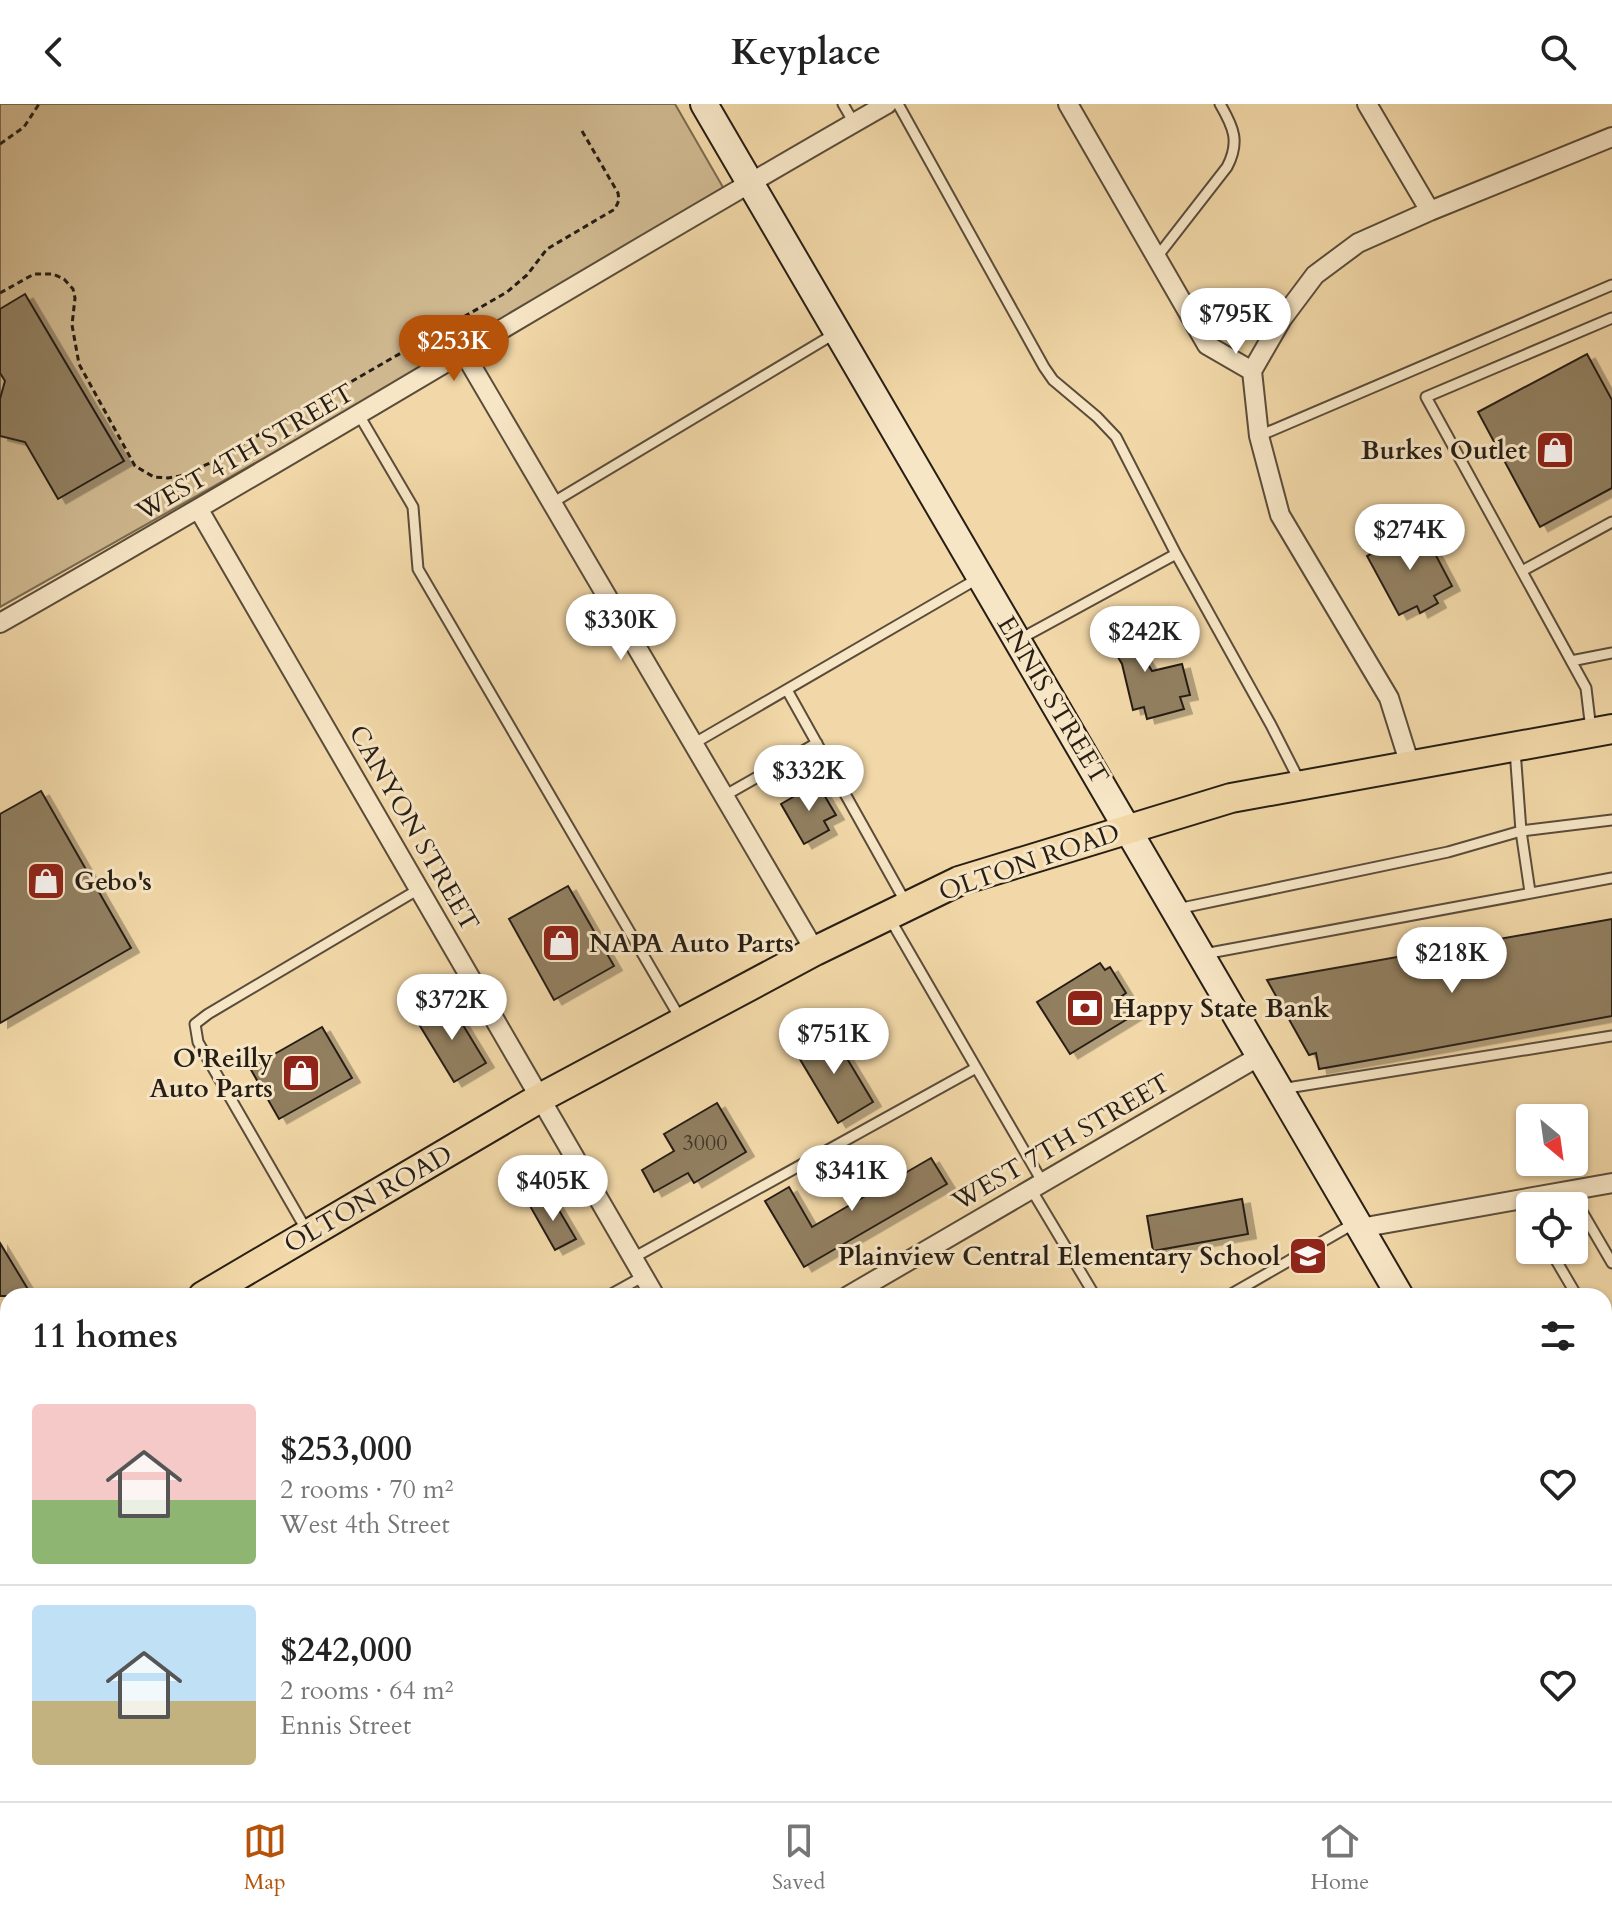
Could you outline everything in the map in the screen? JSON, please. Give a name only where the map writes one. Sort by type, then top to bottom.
[{"type":"main road","name":"ENNIS STREET","points":[[704,104],[1395,1288]]},
{"type":"main road","name":"OLTON ROAD","points":[[217,1288],[540,1098],[815,951],[959,881],[1231,798],[1602,731]]},
{"type":"street","name":"WEST 4TH STREET","points":[[0,623],[199,510],[887,104]]},
{"type":"street","points":[[1068,104],[1207,345],[1252,371]]},
{"type":"street","points":[[1367,104],[1430,211]]},
{"type":"street","points":[[1410,765],[1389,698],[1280,515],[1259,436],[1252,371],[1282,319],[1315,275],[1358,243],[1612,137]]},
{"type":"street","points":[[464,353],[815,951]]},
{"type":"street","name":"CANYON STREET","points":[[199,510],[651,1288]]},
{"type":"street","name":"WEST 7TH STREET","points":[[862,1288],[1258,1057]]},
{"type":"street","points":[[1567,1192],[1612,1183]]},
{"type":"street","points":[[1358,1225],[1516,1205]]},
{"type":"lane","points":[[843,104],[854,123]]},
{"type":"lane","points":[[898,104],[1044,367],[1053,380],[1116,437],[1301,785]]},
{"type":"lane","points":[[1157,257],[1227,167],[1235,151],[1235,137],[1220,104]]},
{"type":"lane","points":[[1259,436],[1612,285]]},
{"type":"lane","points":[[1602,731],[1586,688],[1426,397],[1612,318]]},
{"type":"lane","points":[[552,503],[837,333]]},
{"type":"lane","points":[[359,415],[413,507],[418,569],[683,1022]]},
{"type":"lane","points":[[1522,571],[1612,522]]},
{"type":"lane","points":[[1017,640],[1176,554]]},
{"type":"lane","points":[[693,744],[980,578]]},
{"type":"lane","points":[[1571,661],[1612,653]]},
{"type":"lane","points":[[787,690],[817,743],[976,1068],[1091,1288]]},
{"type":"lane","points":[[724,796],[817,743]]},
{"type":"lane","points":[[1515,746],[1521,831],[1530,892]]},
{"type":"lane","points":[[1175,909],[1448,852],[1521,831],[1612,820]]},
{"type":"lane","points":[[1201,955],[1612,878]]},
{"type":"lane","points":[[309,1234],[198,1042],[195,1024],[419,889]]},
{"type":"lane","points":[[1278,1089],[1612,1036]]},
{"type":"lane","points":[[633,1258],[976,1068]]},
{"type":"lane","points":[[1570,1191],[1612,1263]]},
{"type":"lane","points":[[1243,1288],[1358,1225]]},
{"type":"lane","points":[[1558,1264],[1572,1288]]},
{"type":"lane","points":[[622,1288],[644,1276]]},
{"type":"path","points":[[0,144],[24,127],[39,104]]},
{"type":"path","points":[[0,293],[34,274],[53,274],[64,279],[73,289],[75,298],[72,325],[79,364],[135,466],[154,477],[180,476],[210,463],[507,292],[527,275],[547,249],[615,209],[618,193],[582,131]]},
{"type":"shaded area","points":[[0,104],[675,104],[728,196],[0,607]]},
{"type":"building","points":[[25,294],[124,461],[58,499],[25,442],[0,436],[0,399],[5,381],[0,373],[0,309]]},
{"type":"building","name":"Burkes Outlet","points":[[1587,354],[1612,400],[1612,488],[1540,527],[1478,412]]},
{"type":"building","points":[[1421,527],[1452,586],[1434,596],[1438,603],[1420,613],[1417,606],[1399,615],[1367,556]]},
{"type":"building","points":[[1117,612],[1152,671],[1182,664],[1190,695],[1180,697],[1184,709],[1147,719],[1144,707],[1133,710],[1122,664],[1098,623]]},
{"type":"building","points":[[817,783],[836,815],[824,821],[829,830],[804,844],[781,804]]},
{"type":"building","name":"Gebo's","points":[[41,791],[131,948],[0,1023],[0,814]]},
{"type":"building","name":"NAPA Auto Parts","points":[[568,886],[614,966],[554,1000],[509,919]]},
{"type":"building","points":[[1612,919],[1612,1016],[1319,1069],[1316,1053],[1309,1055],[1267,980]]},
{"type":"building","name":"Happy State Bank","points":[[1100,963],[1105,970],[1110,967],[1126,993],[1122,996],[1134,1015],[1070,1054],[1037,1002]]},
{"type":"building","points":[[449,1002],[486,1063],[454,1082],[417,1021]]},
{"type":"building","name":"O'Reilly Auto Parts","points":[[322,1027],[352,1078],[279,1119],[250,1068]]},
{"type":"building","points":[[830,1030],[873,1102],[838,1123],[795,1051]]},
{"type":"building","points":[[717,1103],[746,1152],[694,1183],[688,1173],[654,1192],[642,1170],[674,1151],[664,1134]]},
{"type":"building","points":[[931,1158],[947,1184],[804,1267],[765,1201],[789,1187],[812,1227]]},
{"type":"building","points":[[550,1195],[576,1239],[555,1250],[530,1206]]},
{"type":"building","points":[[1242,1199],[1248,1234],[1153,1251],[1147,1216]]},
{"type":"building","points":[[0,1243],[27,1288],[0,1288]]},
{"type":"place","name":"Burkes Outlet","points":[[1555,450]]},
{"type":"place","name":"Gebo's","points":[[46,881]]},
{"type":"place","name":"NAPA Auto Parts","points":[[561,943]]},
{"type":"place","name":"Happy State Bank","points":[[1085,1008]]},
{"type":"place","name":"O'Reilly Auto Parts","points":[[301,1073]]},
{"type":"place","name":"Plainview Central Elementary School","points":[[1308,1256]]}]
